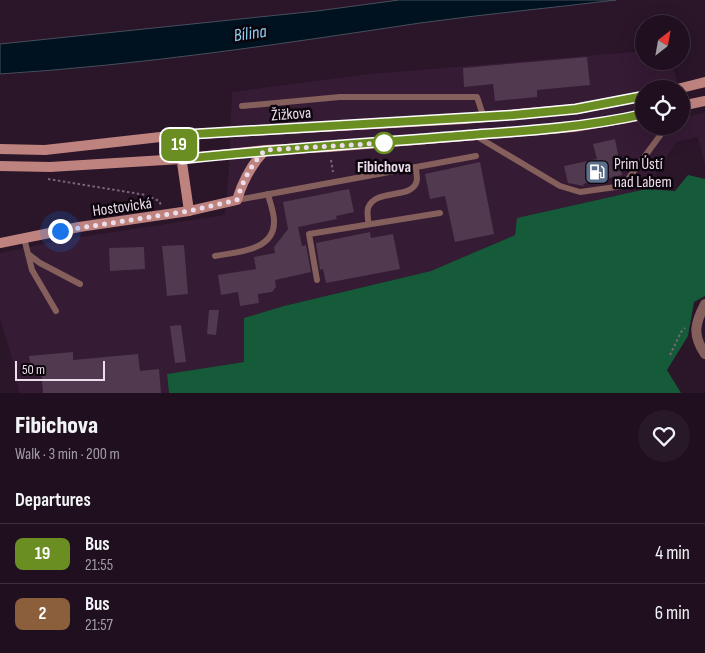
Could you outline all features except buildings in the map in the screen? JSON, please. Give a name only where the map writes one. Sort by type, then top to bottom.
[{"type":"main road","points":[[690,86],[705,82]]},
{"type":"main road","name":"Žižkova","points":[[0,149],[44,150],[178,135],[484,118],[576,109],[635,98]]},
{"type":"main road","points":[[690,104],[705,101]]},
{"type":"main road","points":[[0,166],[50,167],[182,159],[265,150],[330,147],[574,126],[635,116]]},
{"type":"main road","points":[[178,135],[189,211]]},
{"type":"main road","points":[[237,200],[245,176],[265,150]]},
{"type":"main road","name":"Hostovická","points":[[0,243],[79,227],[189,211],[237,200]]},
{"type":"street","points":[[705,304],[697,319],[697,342],[705,354]]},
{"type":"lane","points":[[242,106],[340,97],[477,97],[484,118]]},
{"type":"lane","points":[[475,135],[560,186],[580,192],[624,186],[661,135]]},
{"type":"lane","points":[[237,200],[476,156]]},
{"type":"lane","points":[[369,224],[368,210],[372,201],[380,196],[407,191],[414,187],[417,181],[416,167]]},
{"type":"lane","points":[[215,256],[252,250],[270,238],[274,231],[274,220],[268,194]]},
{"type":"lane","points":[[317,280],[309,234],[440,213]]},
{"type":"lane","points":[[24,238],[32,270],[56,311]]},
{"type":"lane","points":[[28,254],[40,263],[80,284]]},
{"type":"path","points":[[331,160],[334,175]]},
{"type":"path","points":[[46,179],[146,195],[159,201],[162,208]]},
{"type":"path","points":[[670,354],[681,332],[697,319]]},
{"type":"shaded area","points":[[635,52],[635,70],[674,70],[676,80],[635,80],[635,135],[690,135],[690,116],[705,112],[705,165],[698,137],[676,142],[646,189],[518,218],[515,235],[431,271],[284,306],[244,362],[167,374],[169,393],[19,393],[14,365],[0,319],[0,253],[68,239],[225,215],[232,92],[369,74]]},
{"type":"green space","points":[[688,175],[705,179],[705,296],[694,302],[688,336],[667,370],[681,393],[169,393],[167,374],[244,362],[244,318],[284,306],[431,271],[515,235],[517,218],[646,189],[675,191]]},
{"type":"water","name":"Bílina","points":[[399,0],[616,0],[444,20],[158,59],[0,74],[0,44],[317,11]]},
{"type":"bus line","name":"19","points":[[635,99],[576,109],[464,119],[178,135],[182,159],[265,150],[348,146],[574,126],[635,116]]},
{"type":"place","name":"Fibichova","points":[[384,143]]},
{"type":"place","name":"Prim Ústí nad Labem","points":[[597,172]]},
{"type":"route","points":[[60,231],[189,211],[237,200],[245,176],[265,150],[384,143]]}]
